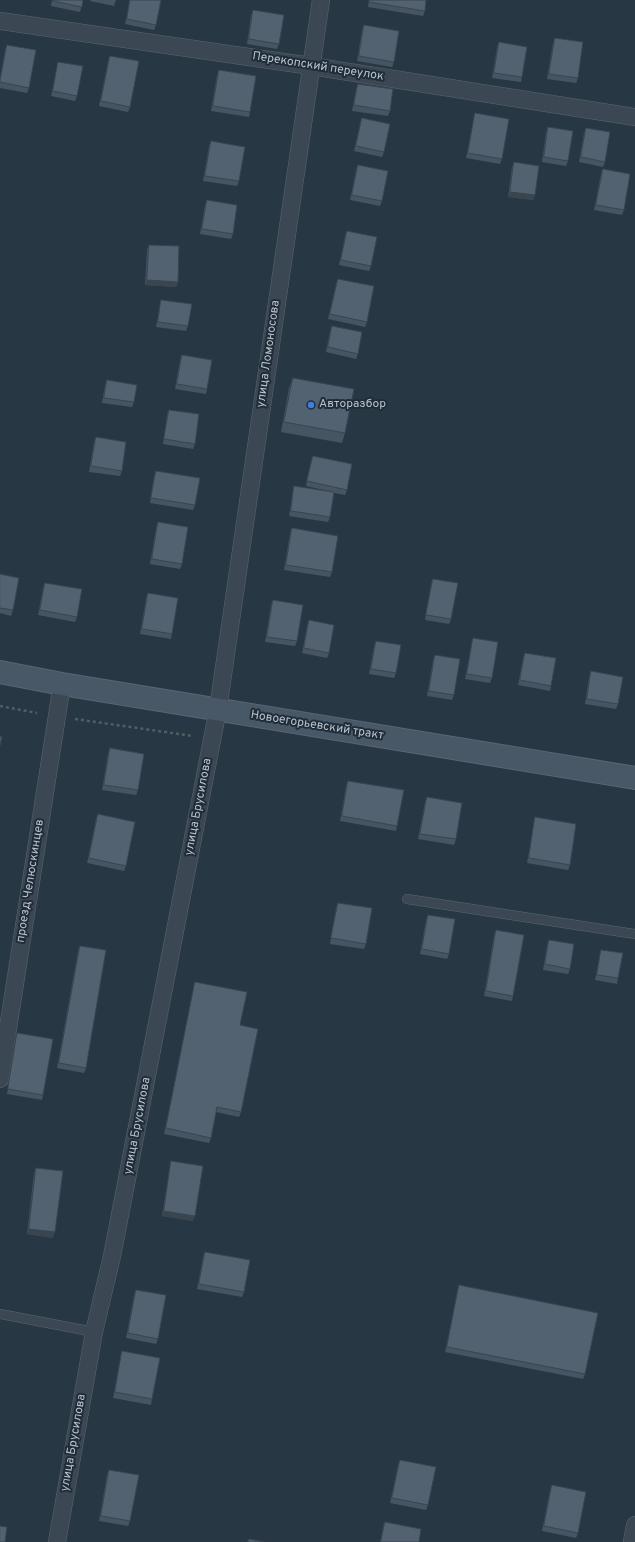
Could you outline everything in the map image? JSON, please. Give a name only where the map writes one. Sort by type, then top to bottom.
[{"type":"main road","name":"Новоегорьевский тракт","points":[[0,672],[62,684],[635,778]]},
{"type":"street","name":"улица Ломоносова","points":[[218,709],[321,0]]},
{"type":"street","name":"Перекопский переулок","points":[[0,21],[311,66],[635,117]]},
{"type":"street","name":"проезд Челюскинцев","points":[[0,1079],[62,684]]},
{"type":"street","name":"улица Брусилова","points":[[57,1542],[94,1332],[112,1256],[218,709]]},
{"type":"street","points":[[632,1542],[635,1525]]},
{"type":"lane","points":[[406,899],[635,934]]},
{"type":"lane","points":[[0,1314],[94,1332]]},
{"type":"path","points":[[0,706],[212,739]]},
{"type":"building","points":[[53,0],[83,0],[82,7]]},
{"type":"building","points":[[130,0],[161,0],[156,25],[127,19]]},
{"type":"building","points":[[370,0],[426,0],[425,11],[369,2]]},
{"type":"building","points":[[253,10],[284,15],[279,44],[249,39]]},
{"type":"building","points":[[364,25],[399,31],[394,62],[359,56]]},
{"type":"building","points":[[555,38],[583,42],[578,78],[549,74]]},
{"type":"building","points":[[499,42],[527,47],[522,77],[494,73]]},
{"type":"building","points":[[7,45],[36,50],[29,88],[0,82]]},
{"type":"building","points":[[110,56],[139,61],[130,107],[101,101]]},
{"type":"building","points":[[58,62],[83,66],[77,96],[53,91]]},
{"type":"building","points":[[219,70],[256,76],[250,112],[213,106]]},
{"type":"building","points":[[358,84],[393,89],[390,111],[354,105]]},
{"type":"building","points":[[475,113],[509,119],[502,159],[468,153]]},
{"type":"building","points":[[362,118],[390,124],[384,152],[356,146]]},
{"type":"building","points":[[548,127],[573,131],[568,161],[544,157]]},
{"type":"building","points":[[586,128],[610,132],[605,162],[581,157]]},
{"type":"building","points":[[211,141],[245,147],[239,181],[205,176]]},
{"type":"building","points":[[514,162],[539,166],[535,195],[510,192]]},
{"type":"building","points":[[358,165],[388,171],[382,201],[352,195]]},
{"type":"building","points":[[603,169],[630,174],[624,210],[596,205]]},
{"type":"building","points":[[207,200],[237,205],[233,234],[202,229]]},
{"type":"building","points":[[347,231],[377,237],[371,266],[341,260]]},
{"type":"building","points":[[149,245],[179,246],[178,282],[147,280]]},
{"type":"building","points":[[338,279],[374,286],[367,322],[330,314]]},
{"type":"building","points":[[161,300],[192,304],[188,326],[158,322]]},
{"type":"building","points":[[332,326],[362,332],[358,354],[328,347]]},
{"type":"building","points":[[182,355],[212,360],[207,389],[177,384]]},
{"type":"building","points":[[293,378],[354,389],[345,433],[284,422]]},
{"type":"building","points":[[107,380],[137,385],[134,402],[104,398]]},
{"type":"building","points":[[169,410],[199,414],[195,444],[164,439]]},
{"type":"building","points":[[96,437],[126,442],[122,471],[91,466]]},
{"type":"building","points":[[313,456],[352,464],[347,490],[307,481]]},
{"type":"building","points":[[156,471],[200,478],[195,505],[151,498]]},
{"type":"building","points":[[294,486],[334,492],[330,517],[291,511]]},
{"type":"building","points":[[158,522],[188,527],[182,564],[152,559]]},
{"type":"building","points":[[292,528],[338,536],[332,572],[286,565]]},
{"type":"building","points":[[0,574],[19,578],[13,610],[0,608]]},
{"type":"building","points":[[433,579],[458,583],[451,619],[426,615]]},
{"type":"building","points":[[45,583],[82,589],[77,617],[40,610]]},
{"type":"building","points":[[148,593],[178,598],[172,634],[142,629]]},
{"type":"building","points":[[273,600],[303,605],[297,641],[267,637]]},
{"type":"building","points":[[309,620],[334,625],[329,653],[304,648]]},
{"type":"building","points":[[473,638],[498,642],[492,678],[467,674]]},
{"type":"building","points":[[376,641],[401,645],[396,673],[371,669]]},
{"type":"building","points":[[525,653],[556,658],[551,686],[520,680]]},
{"type":"building","points":[[435,655],[460,659],[454,695],[429,691]]},
{"type":"building","points":[[591,671],[623,677],[618,704],[587,699]]},
{"type":"building","points":[[110,748],[144,754],[138,790],[104,785]]},
{"type":"building","points":[[348,781],[404,790],[397,826],[342,816]]},
{"type":"building","points":[[427,797],[462,803],[456,839],[420,834]]},
{"type":"building","points":[[98,814],[135,822],[126,866],[89,858]]},
{"type":"building","points":[[535,817],[576,824],[570,865],[529,858]]},
{"type":"building","points":[[338,903],[372,908],[366,944],[331,938]]},
{"type":"building","points":[[428,915],[455,919],[449,954],[422,949]]},
{"type":"building","points":[[496,930],[524,935],[513,996],[486,991]]},
{"type":"building","points":[[549,940],[574,944],[570,969],[545,964]]},
{"type":"building","points":[[80,946],[106,950],[86,1068],[59,1063]]},
{"type":"building","points":[[601,950],[623,953],[618,978],[597,975]]},
{"type":"building","points":[[195,982],[247,992],[240,1025],[258,1029],[241,1112],[217,1107],[211,1138],[166,1128]]},
{"type":"building","points":[[17,1033],[53,1039],[43,1095],[8,1089]]},
{"type":"building","points":[[171,1161],[203,1166],[195,1216],[164,1211]]},
{"type":"building","points":[[36,1168],[63,1171],[55,1232],[29,1229]]},
{"type":"building","points":[[205,1252],[250,1260],[244,1292],[199,1284]]},
{"type":"building","points":[[459,1285],[598,1313],[585,1374],[447,1347]]},
{"type":"building","points":[[136,1290],[166,1295],[158,1339],[128,1333]]},
{"type":"building","points":[[122,1351],[160,1358],[152,1399],[115,1392]]},
{"type":"building","points":[[400,1460],[436,1467],[428,1505],[392,1498]]},
{"type":"building","points":[[109,1470],[139,1475],[130,1521],[101,1516]]},
{"type":"building","points":[[552,1485],[586,1492],[578,1533],[544,1526]]},
{"type":"building","points":[[385,1522],[421,1529],[419,1542],[381,1542]]},
{"type":"building","points":[[0,1526],[7,1527],[5,1542],[0,1542]]},
{"type":"building","points":[[249,1539],[264,1542],[248,1542]]},
{"type":"place","name":"Авторазбор","points":[[311,405]]}]
